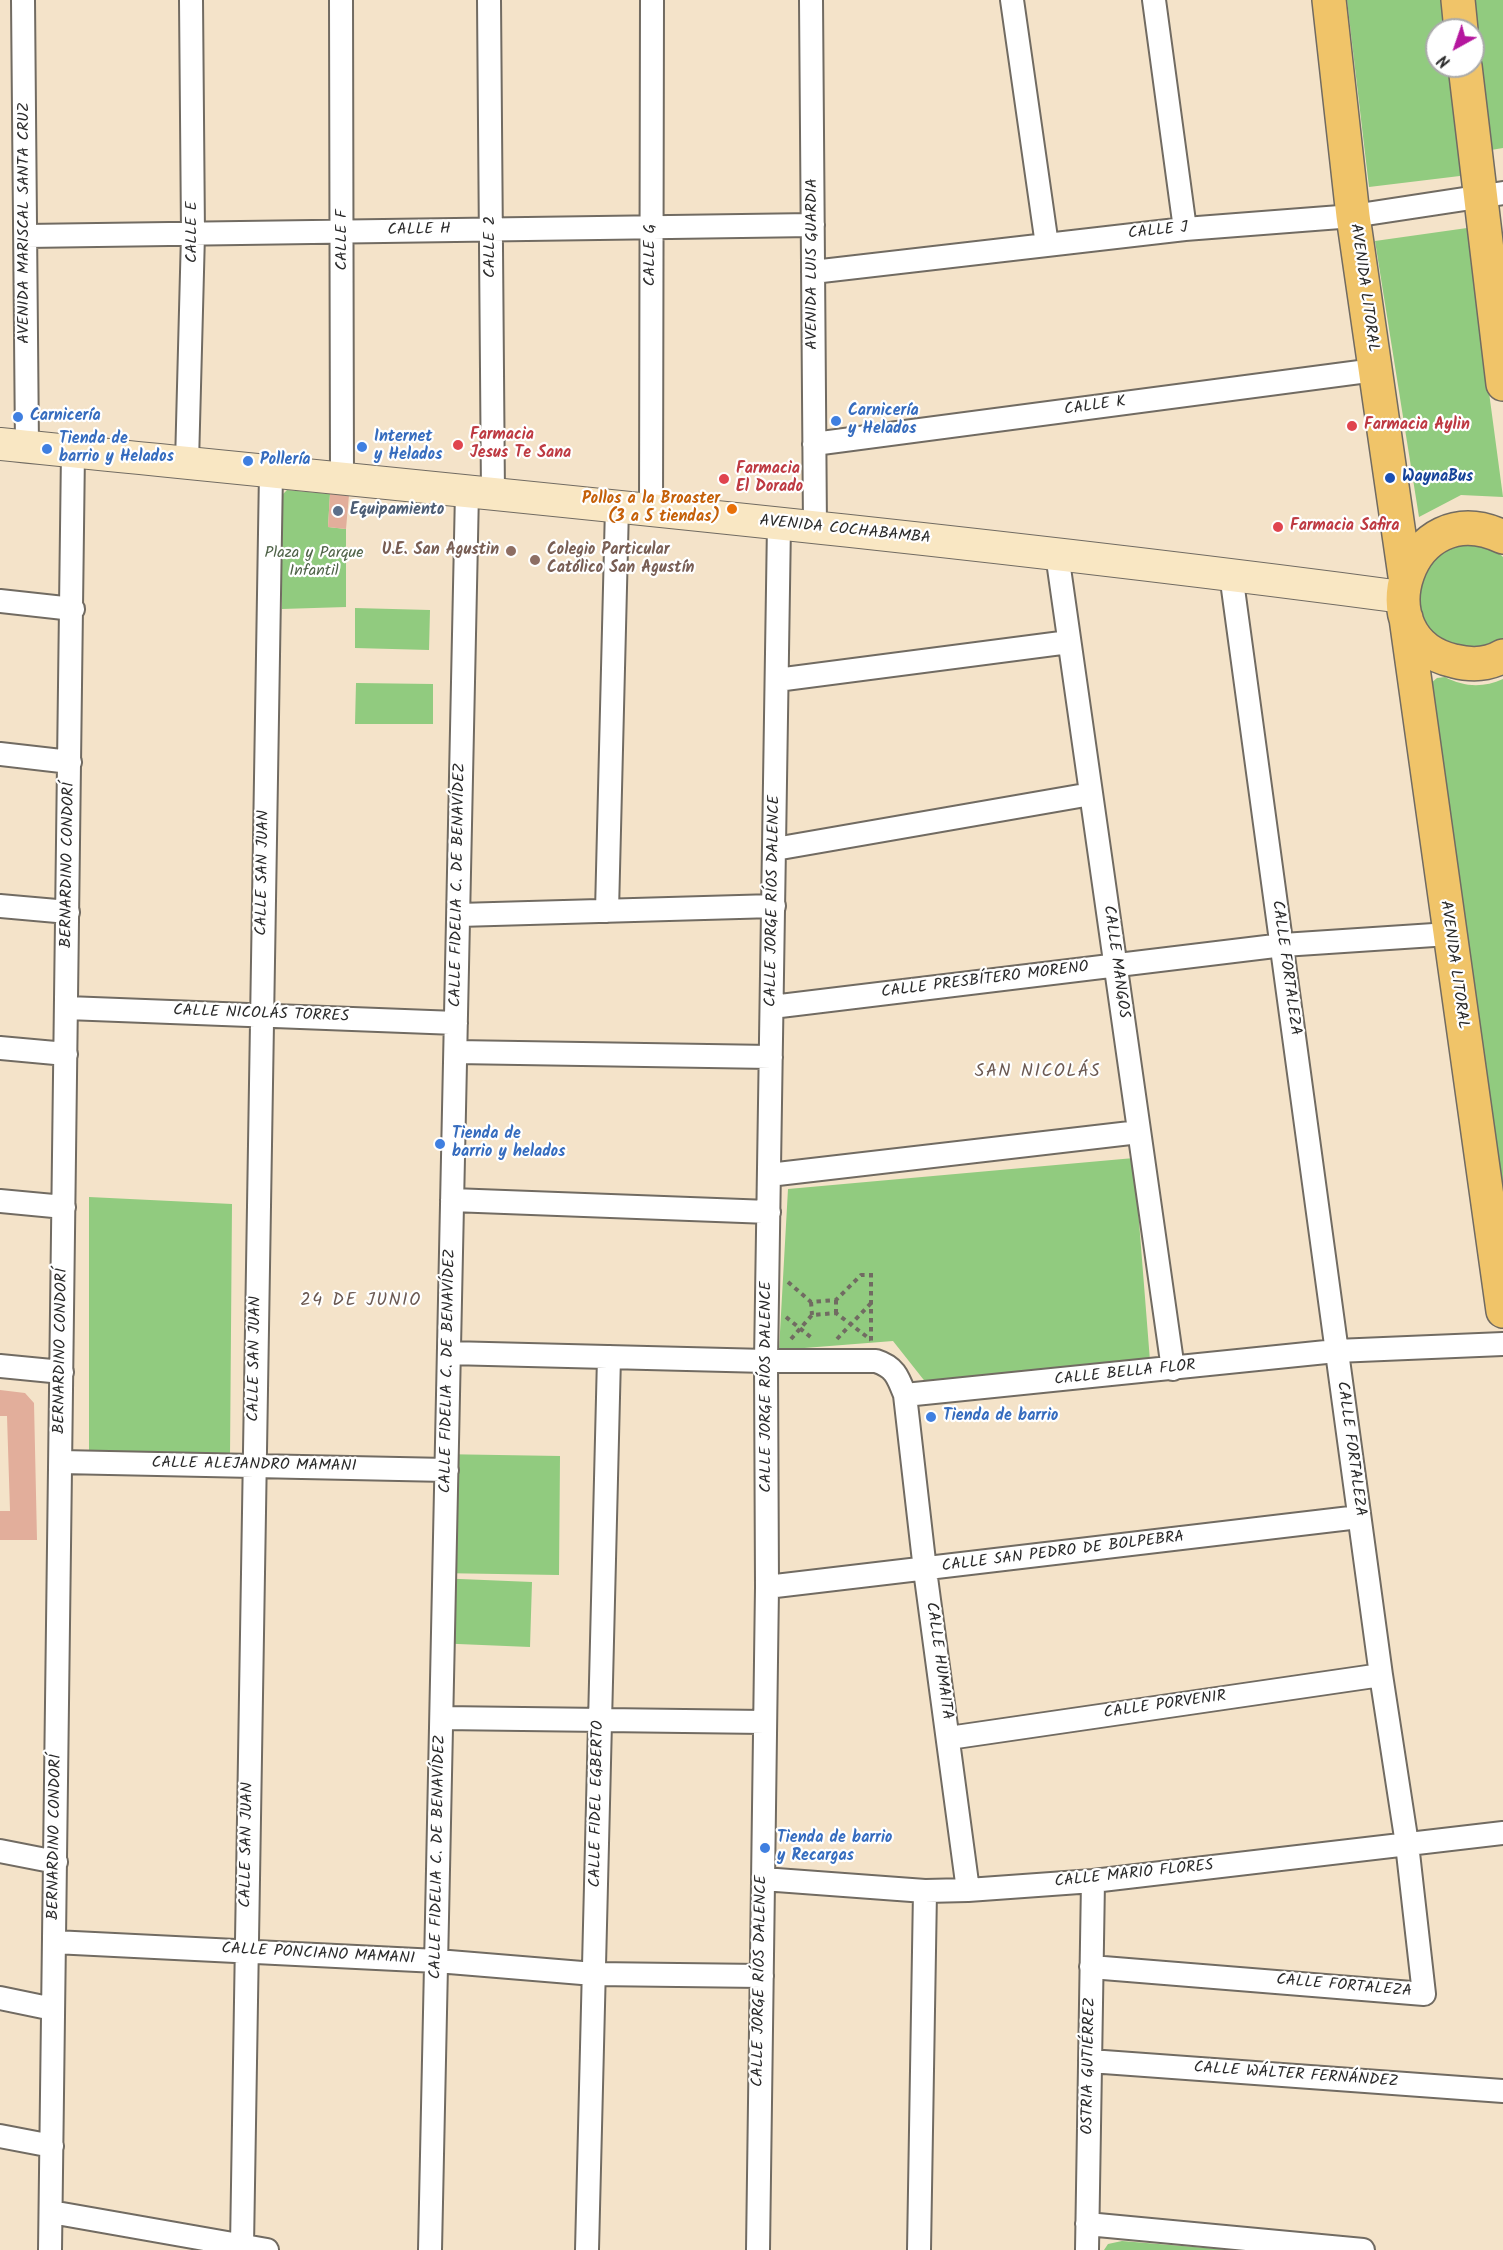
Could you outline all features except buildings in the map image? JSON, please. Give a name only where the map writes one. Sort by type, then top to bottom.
[{"type":"main road","name":"AVENIDA LITORAL","points":[[1329,0],[1353,216],[1449,934],[1503,1311]]},
{"type":"main road","points":[[1458,0],[1460,18]]},
{"type":"main road","points":[[1468,78],[1492,195],[1503,384]]},
{"type":"main road","name":"AVENIDA COCHABAMBA","points":[[13,445],[815,527],[1231,574],[1404,597]]},
{"type":"main road","points":[[1503,537],[1491,531],[1470,528],[1448,531],[1430,541],[1414,556],[1404,597],[1416,637],[1431,652],[1447,660],[1464,664],[1481,663],[1503,656]]},
{"type":"street","name":"AVENIDA MARISCAL SANTA CRUZ","points":[[13,445],[26,236],[23,0]]},
{"type":"street","name":"CALLE E","points":[[187,463],[193,234],[191,0]]},
{"type":"street","name":"CALLE F","points":[[342,0],[342,479]]},
{"type":"street","name":"CALLE 2","points":[[480,493],[491,230],[489,0]]},
{"type":"street","name":"CALLE G","points":[[651,511],[652,0]]},
{"type":"street","name":"AVENIDA LUIS GUARDIA","points":[[811,0],[815,527]]},
{"type":"street","points":[[1012,0],[1047,245]]},
{"type":"street","points":[[1154,0],[1185,229]]},
{"type":"street","name":"CALLE J","points":[[813,272],[1185,229],[1353,216],[1492,195]]},
{"type":"street","name":"CALLE H","points":[[26,236],[813,225]]},
{"type":"street","name":"CALLE K","points":[[814,444],[1375,370]]},
{"type":"street","name":"BERNARDINO CONDORÍ","points":[[50,2250],[73,609],[73,452]]},
{"type":"street","name":"CALLE SAN JUAN","points":[[242,2246],[270,472]]},
{"type":"street","name":"CALLE FIDELIA C. DE BENAVÍDEZ","points":[[430,2250],[459,915],[480,493]]},
{"type":"street","points":[[607,911],[617,507]]},
{"type":"street","name":"CALLE JORGE RÍOS DALENCE","points":[[758,2250],[767,1587],[766,1361],[779,524]]},
{"type":"street","name":"CALLE MANGOS","points":[[1057,554],[1173,1369]]},
{"type":"street","name":"CALLE FORTALEZA","points":[[1091,1967],[1424,1994],[1407,1844],[1359,1517],[1231,574]]},
{"type":"street","points":[[0,601],[73,609]]},
{"type":"street","points":[[777,680],[1069,642]]},
{"type":"street","points":[[0,754],[70,762]]},
{"type":"street","points":[[775,849],[1091,794]]},
{"type":"street","points":[[0,906],[68,912]]},
{"type":"street","points":[[459,915],[774,906]]},
{"type":"street","name":"CALLE PRESBÍTERO MORENO","points":[[772,1007],[1282,945],[1449,934]]},
{"type":"street","name":"CALLE NICOLÁS TORRES","points":[[66,1008],[456,1023]]},
{"type":"street","points":[[0,1048],[66,1054]]},
{"type":"street","points":[[456,1052],[771,1057]]},
{"type":"street","points":[[769,1174],[1139,1132]]},
{"type":"street","points":[[452,1200],[769,1212]]},
{"type":"street","points":[[0,1201],[64,1207]]},
{"type":"street","name":"CALLE BELLA FLOR","points":[[905,1395],[1173,1369],[1336,1350],[1503,1344]]},
{"type":"street","points":[[449,1353],[766,1361],[876,1361],[888,1365],[897,1373],[905,1395]]},
{"type":"street","name":"CALLE FIDEL EGBERTO","points":[[587,2250],[609,1357]]},
{"type":"street","points":[[0,1366],[62,1372]]},
{"type":"street","name":"CALLE HUMAITA","points":[[905,1395],[925,1570],[968,1890]]},
{"type":"street","name":"CALLE ALEJANDRO MAMANI","points":[[61,1462],[447,1470]]},
{"type":"street","name":"CALLE SAN PEDRO DE BOLPEBRA","points":[[767,1587],[1359,1517]]},
{"type":"street","name":"CALLE PORVENIR","points":[[949,1738],[1381,1675]]},
{"type":"street","points":[[442,1718],[765,1722]]},
{"type":"street","name":"CALLE MARIO FLORES","points":[[763,1879],[925,1891],[968,1890],[1093,1881],[1503,1833]]},
{"type":"street","points":[[0,1851],[56,1862]]},
{"type":"street","name":"OSTRIA GUTIÉRREZ","points":[[1087,2250],[1093,1881]]},
{"type":"street","points":[[919,2250],[925,1891]]},
{"type":"street","name":"CALLE PONCIANO MAMANI","points":[[54,1942],[437,1961],[594,1974],[762,1976]]},
{"type":"street","points":[[0,1998],[53,2009]]},
{"type":"street","name":"CALLE WÁLTER FERNÁNDEZ","points":[[1090,2061],[1503,2091]]},
{"type":"street","points":[[0,2136],[52,2146]]},
{"type":"street","points":[[51,2212],[180,2242],[267,2250]]},
{"type":"street","points":[[1087,2224],[1363,2250]]},
{"type":"path","points":[[785,1279],[812,1302],[836,1300],[861,1275],[871,1274],[871,1341],[836,1313],[812,1315]]},
{"type":"path","points":[[836,1300],[836,1313]]},
{"type":"path","points":[[789,1342],[812,1315],[812,1302]]},
{"type":"path","points":[[833,1344],[871,1302]]},
{"type":"path","points":[[782,1314],[821,1345]]},
{"type":"green space","points":[[1347,0],[1443,0],[1445,18],[1425,18],[1425,78],[1455,78],[1468,175],[1369,187]]},
{"type":"green space","points":[[1470,0],[1503,0],[1503,148],[1491,150],[1481,78],[1485,78],[1485,18],[1473,18]]},
{"type":"green space","points":[[1467,228],[1503,497],[1461,495],[1419,517],[1375,241]]},
{"type":"green space","name":"Plaza y Parque Infantil","points":[[287,490],[330,494],[328,527],[346,529],[346,607],[282,609],[282,495]]},
{"type":"green space","points":[[1460,543],[1496,550],[1503,557],[1503,638],[1481,649],[1464,651],[1432,637],[1415,607],[1420,573],[1430,559]]},
{"type":"green space","points":[[355,608],[430,610],[429,650],[355,648]]},
{"type":"green space","points":[[1445,677],[1459,683],[1474,685],[1488,684],[1503,679],[1503,1212],[1431,683],[1437,678]]},
{"type":"green space","points":[[356,683],[433,684],[433,724],[355,724]]},
{"type":"green space","points":[[1134,1158],[1150,1361],[927,1384],[893,1341],[779,1350],[788,1189]]},
{"type":"green space","points":[[89,1197],[232,1204],[230,1456],[89,1454]]},
{"type":"green space","points":[[437,1454],[560,1456],[559,1575],[437,1573]]},
{"type":"green space","points":[[436,1578],[532,1582],[530,1647],[434,1643]]},
{"type":"green space","points":[[1122,2241],[1231,2250],[1104,2250],[1108,2244]]},
{"type":"place","name":"Carnicería","points":[[18,417]]},
{"type":"place","name":"Carnicería y Helados","points":[[836,421]]},
{"type":"place","name":"Farmacia Aylin","points":[[1352,426]]},
{"type":"place","name":"Farmacia Jesus Te Sana","points":[[458,445]]},
{"type":"place","name":"Internet y Helados","points":[[362,447]]},
{"type":"place","name":"Tienda de barrio y Helados","points":[[47,449]]},
{"type":"place","name":"Pollería","points":[[248,461]]},
{"type":"place","name":"WaynaBus","points":[[1390,478]]},
{"type":"place","name":"Farmacia El Dorado","points":[[724,479]]},
{"type":"place","name":"Pollos a la Broaster (3 a 5 tiendas)","points":[[732,509]]},
{"type":"place","name":"Equipamiento","points":[[338,511]]},
{"type":"place","name":"Farmacia Safira","points":[[1278,527]]},
{"type":"place","name":"U.E. San Agustin","points":[[511,551]]},
{"type":"place","name":"Colegio Particular Católico San Agustín","points":[[535,560]]},
{"type":"place","name":"Tienda de barrio y helados","points":[[440,1144]]},
{"type":"place","name":"Tienda de barrio","points":[[931,1417]]},
{"type":"place","name":"Tienda de barrio y Recargas","points":[[765,1848]]},
{"type":"district","name":"SAN NICOLÁS","points":[[1038,1073]]},
{"type":"district","name":"24 DE JUNIO","points":[[361,1302]]}]
